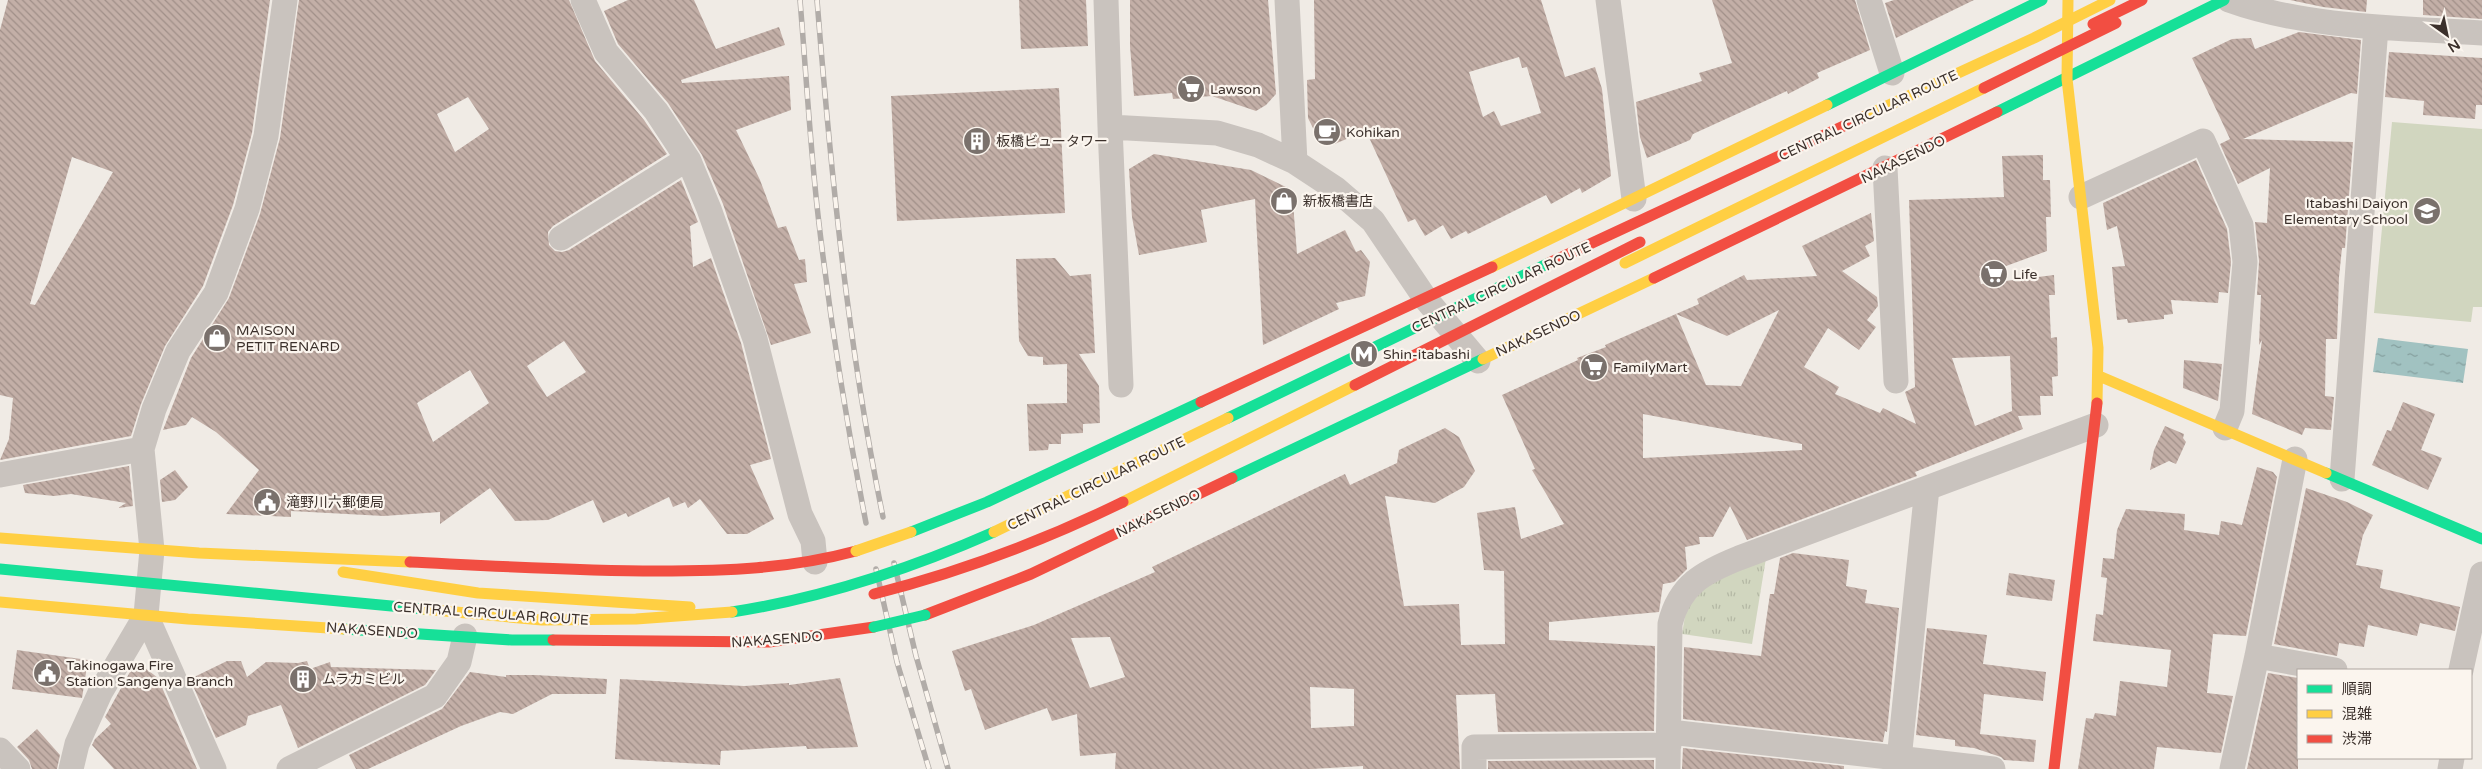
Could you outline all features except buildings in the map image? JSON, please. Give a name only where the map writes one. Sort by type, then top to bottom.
[{"type":"main road","points":[[0,538],[152,550],[618,571],[735,571],[815,562],[856,551],[911,532],[995,498],[1634,199],[2042,0]]},
{"type":"main road","points":[[2054,769],[2096,425],[2100,376],[2067,79],[2068,0]]},
{"type":"main road","name":"CENTRAL CIRCULAR ROUTE","points":[[390,592],[557,607],[616,609],[708,606],[787,592],[883,566],[1008,520],[1397,331],[2102,0]]},
{"type":"main road","name":"CENTRAL CIRCULAR ROUTE","points":[[0,569],[542,620],[616,621],[705,616],[755,608],[838,590],[932,558],[998,531],[1389,339],[2034,38],[2110,0]]},
{"type":"main road","name":"NAKASENDO","points":[[0,602],[146,615],[512,640],[769,642],[874,627],[925,615],[1031,574],[1162,510],[1472,345],[1885,168],[2067,79],[2186,15],[2224,0]]},
{"type":"main road","points":[[1984,75],[2147,2]]},
{"type":"main road","points":[[1472,345],[1516,316],[2147,2]]},
{"type":"main road","points":[[867,595],[912,586],[972,567],[1052,534],[1162,482],[1649,238]]},
{"type":"main road","points":[[2100,376],[2225,428],[2482,540]]},
{"type":"main road","points":[[1162,510],[1300,433]]},
{"type":"main road","points":[[253,554],[372,578],[478,593],[539,598],[720,609],[787,606],[840,600]]},
{"type":"main road","points":[[0,562],[133,574],[311,586]]},
{"type":"street","points":[[71,769],[77,744],[100,692],[146,615],[152,550],[142,449],[154,409],[178,351],[216,293],[247,208],[266,136],[285,0]]},
{"type":"street","points":[[584,0],[606,52],[656,111],[689,161],[709,209],[755,339],[800,514],[813,541],[815,562]]},
{"type":"street","points":[[1106,0],[1121,384]]},
{"type":"street","points":[[1287,0],[1295,162]]},
{"type":"street","points":[[1608,0],[1634,199]]},
{"type":"street","points":[[1869,0],[1892,73]]},
{"type":"street","points":[[2229,0],[2262,12],[2376,27],[2482,33]]},
{"type":"street","points":[[2342,480],[2376,27]]},
{"type":"street","points":[[1110,128],[1217,133],[1258,144],[1295,162],[1336,188],[1373,221],[1425,298],[1472,345]]},
{"type":"street","points":[[2080,197],[2203,141],[2241,225],[2244,262],[2232,411],[2225,428]]},
{"type":"street","points":[[561,238],[679,164],[689,161]]},
{"type":"street","points":[[1885,168],[1896,381]]},
{"type":"street","points":[[1669,749],[1670,624],[1674,606],[1683,593],[1697,580],[1718,566],[2096,425]]},
{"type":"street","points":[[0,475],[142,449]]},
{"type":"street","points":[[2232,769],[2258,656],[2295,459]]},
{"type":"street","points":[[1898,764],[1927,488]]},
{"type":"street","points":[[2461,669],[2482,574]]},
{"type":"street","points":[[146,615],[214,769]]},
{"type":"street","points":[[289,769],[434,696],[459,662],[465,636]]},
{"type":"street","points":[[2258,656],[2330,669]]},
{"type":"street","points":[[1474,769],[1474,747],[1669,749],[1993,769]]},
{"type":"street","points":[[0,750],[18,769]]},
{"type":"green space","points":[[2392,122],[2482,129],[2482,307],[2473,307],[2471,322],[2374,313]]},
{"type":"green space","points":[[1766,558],[1752,644],[1682,634],[1686,610],[1705,586]]},
{"type":"water","points":[[2378,338],[2468,349],[2463,383],[2373,372]]},
{"type":"railway","points":[[800,0],[818,215],[839,370],[866,523]]},
{"type":"railway","points":[[817,0],[828,130],[850,324],[883,517]]},
{"type":"railway","points":[[894,563],[916,656],[948,769]]},
{"type":"railway","points":[[876,569],[897,662],[929,769]]},
{"type":"traffic: fast","points":[[1827,105],[2042,0]]},
{"type":"traffic: fast","points":[[1997,112],[2224,0]]},
{"type":"traffic: fast","points":[[1228,418],[1549,263]]},
{"type":"traffic: fast","points":[[1232,478],[1483,359]]},
{"type":"traffic: fast","points":[[911,532],[987,502],[1201,402]]},
{"type":"traffic: fast","points":[[2326,473],[2482,539]]},
{"type":"traffic: fast","points":[[732,612],[800,599],[866,581],[994,532]]},
{"type":"traffic: fast","points":[[0,569],[423,609]]},
{"type":"traffic: fast","points":[[874,627],[925,615]]},
{"type":"traffic: fast","points":[[344,629],[512,640],[553,640]]},
{"type":"traffic: slow","points":[[2068,0],[2067,79],[2098,348],[2097,403]]},
{"type":"traffic: slow","points":[[1863,117],[2034,38],[2110,0]]},
{"type":"traffic: slow","points":[[1625,263],[1984,88]]},
{"type":"traffic: slow","points":[[1492,267],[1827,105]]},
{"type":"traffic: slow","points":[[1483,359],[1654,278]]},
{"type":"traffic: slow","points":[[2099,376],[2326,473]]},
{"type":"traffic: slow","points":[[1123,502],[1355,385]]},
{"type":"traffic: slow","points":[[994,532],[1228,418]]},
{"type":"traffic: slow","points":[[856,551],[911,532]]},
{"type":"traffic: slow","points":[[0,538],[199,553],[410,562]]},
{"type":"traffic: slow","points":[[343,572],[478,593],[690,607]]},
{"type":"traffic: slow","points":[[0,602],[188,619],[344,629]]},
{"type":"traffic: slow","points":[[423,609],[542,620],[636,619],[732,612]]},
{"type":"traffic: jam","points":[[2093,24],[2142,0]]},
{"type":"traffic: jam","points":[[1984,88],[2116,23]]},
{"type":"traffic: jam","points":[[1654,278],[1997,112]]},
{"type":"traffic: jam","points":[[1549,263],[1863,117]]},
{"type":"traffic: jam","points":[[1355,385],[1640,242]]},
{"type":"traffic: jam","points":[[1201,402],[1492,267]]},
{"type":"traffic: jam","points":[[2054,769],[2097,403]]},
{"type":"traffic: jam","points":[[925,615],[1031,574],[1232,478]]},
{"type":"traffic: jam","points":[[874,594],[970,566],[1063,530],[1123,502]]},
{"type":"traffic: jam","points":[[410,562],[595,570],[708,570],[757,568],[806,562],[856,551]]},
{"type":"traffic: jam","points":[[553,640],[769,642],[874,627]]},
{"type":"place","name":"Lawson","points":[[1191,89]]},
{"type":"place","name":"Kohikan","points":[[1327,132]]},
{"type":"place","name":"板橋ビュータワー","points":[[977,141]]},
{"type":"place","name":"新板橋書店","points":[[1284,201]]},
{"type":"place","name":"Itabashi Daiyon Elementary School","points":[[2427,211]]},
{"type":"place","name":"Life","points":[[1994,274]]},
{"type":"place","name":"MAISON PETIT RENARD","points":[[217,338]]},
{"type":"place","name":"Shin-itabashi","points":[[1364,354]]},
{"type":"place","name":"FamilyMart","points":[[1594,367]]},
{"type":"place","name":"滝野川六郵便局","points":[[267,502]]},
{"type":"place","name":"Takinogawa Fire Station Sangenya Branch","points":[[47,673]]},
{"type":"place","name":"ムラカミビル","points":[[303,679]]}]
